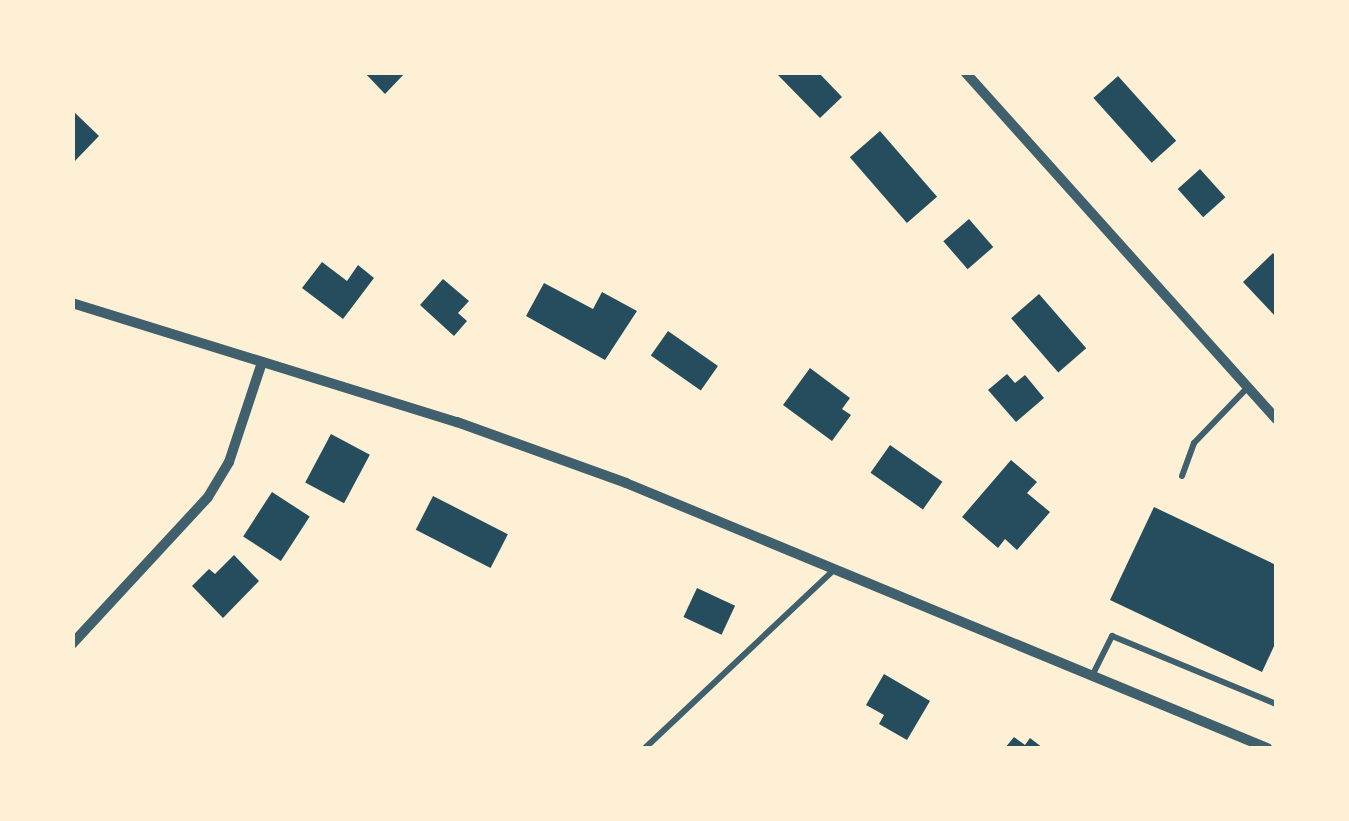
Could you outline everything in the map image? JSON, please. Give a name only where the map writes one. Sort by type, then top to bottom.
[{"type":"street","points":[[965,72],[1276,419]]},
{"type":"street","points":[[72,304],[483,430],[626,483],[1266,748]]},
{"type":"street","points":[[72,644],[208,497],[228,462],[262,362]]},
{"type":"lane","points":[[1182,476],[1194,443],[1248,387]]},
{"type":"lane","points":[[645,748],[835,569]]},
{"type":"lane","points":[[1092,676],[1112,636],[1276,704]]},
{"type":"building","points":[[364,72],[406,72],[385,94]]},
{"type":"building","points":[[775,72],[818,72],[842,97],[820,118]]},
{"type":"building","points":[[1118,76],[1176,141],[1152,163],[1093,98]]},
{"type":"building","points":[[72,110],[99,136],[72,164]]},
{"type":"building","points":[[880,131],[937,197],[907,223],[850,157]]},
{"type":"building","points":[[1200,169],[1225,197],[1203,217],[1178,189]]},
{"type":"building","points":[[969,219],[993,247],[968,269],[943,241]]},
{"type":"building","points":[[1273,253],[1276,257],[1276,317],[1243,282]]},
{"type":"building","points":[[322,262],[347,281],[358,265],[374,278],[343,319],[302,288]]},
{"type":"building","points":[[443,279],[469,301],[458,313],[467,321],[454,336],[420,305]]},
{"type":"building","points":[[544,283],[593,309],[602,292],[637,311],[605,360],[526,316]]},
{"type":"building","points":[[1039,294],[1086,348],[1058,373],[1011,318]]},
{"type":"building","points":[[668,331],[718,366],[701,391],[651,356]]},
{"type":"building","points":[[810,368],[850,398],[842,409],[851,415],[832,441],[783,405]]},
{"type":"building","points":[[1007,374],[1015,383],[1025,375],[1044,398],[1016,422],[988,390]]},
{"type":"building","points":[[331,434],[370,455],[344,503],[305,483]]},
{"type":"building","points":[[890,445],[942,482],[923,510],[870,473]]},
{"type":"building","points":[[1011,460],[1037,482],[1027,493],[1050,512],[1017,550],[1005,539],[998,548],[962,517]]},
{"type":"building","points":[[272,492],[310,517],[281,561],[243,536]]},
{"type":"building","points":[[433,496],[508,534],[491,568],[416,530]]},
{"type":"building","points":[[1154,507],[1276,565],[1276,642],[1262,672],[1110,600]]},
{"type":"building","points":[[234,555],[259,581],[223,618],[192,586],[209,569],[215,574]]},
{"type":"building","points":[[697,588],[735,606],[722,635],[683,617]]},
{"type":"building","points":[[884,674],[930,701],[907,740],[879,724],[884,715],[866,705]]},
{"type":"building","points":[[1014,737],[1025,745],[1030,738],[1043,748],[1005,748]]}]
